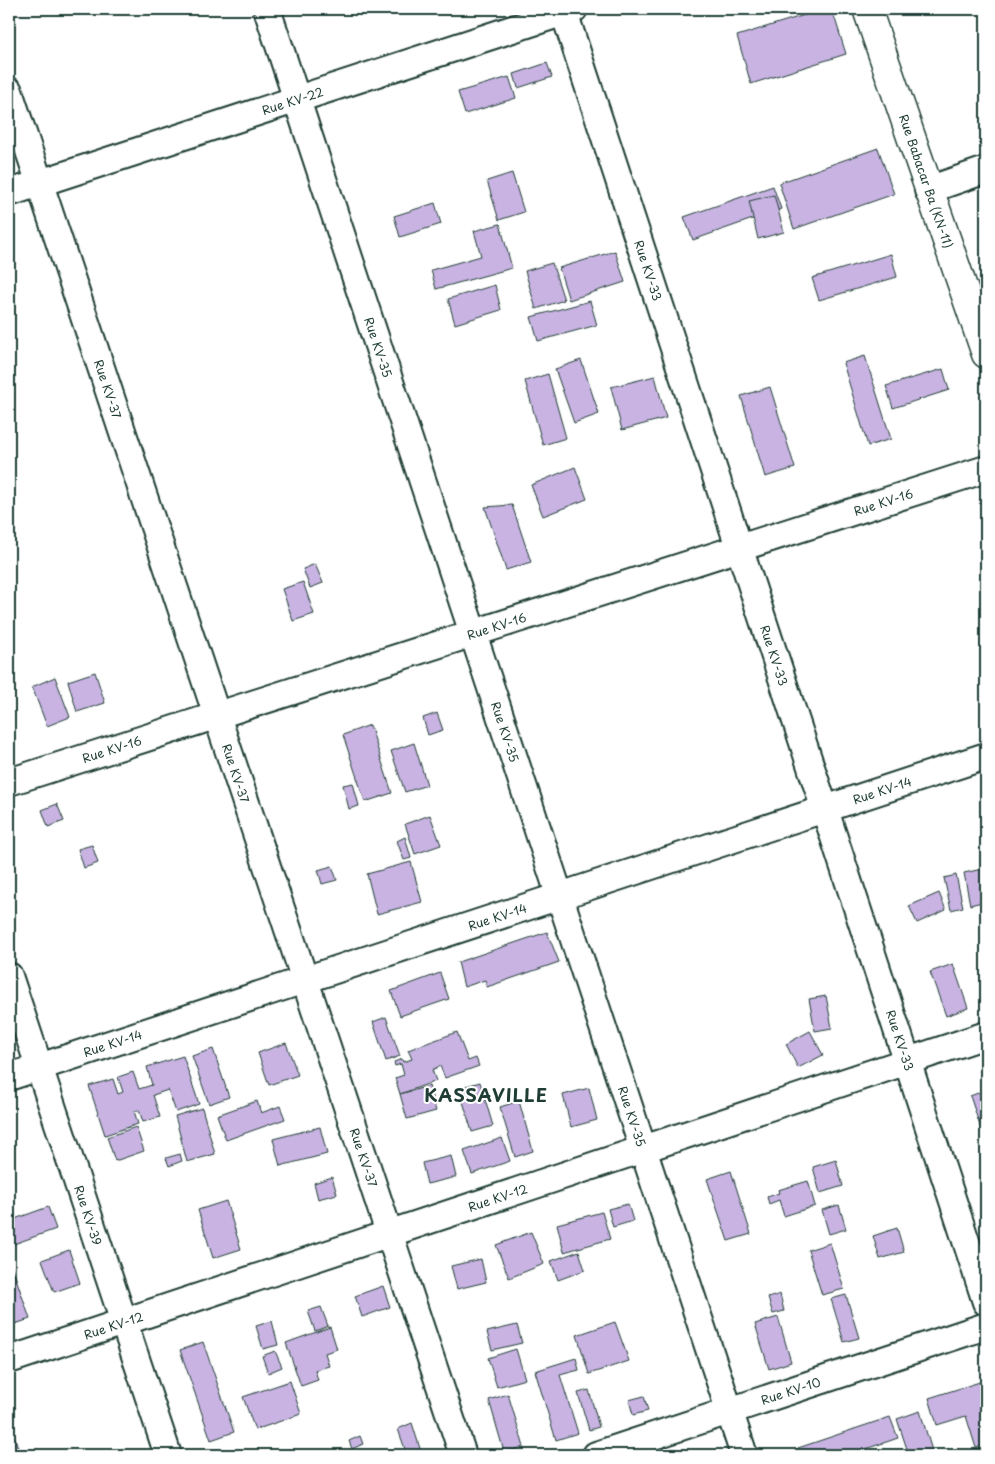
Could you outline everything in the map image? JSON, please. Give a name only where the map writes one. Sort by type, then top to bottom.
[{"type":"street","name":"Rue KV-35","points":[[267,9],[744,1455]]},
{"type":"street","name":"Rue Babacar Ba (KN-11)","points":[[867,9],[986,354]]},
{"type":"street","name":"Rue KV-22","points":[[9,193],[567,10]]},
{"type":"street","name":"Rue KV-33","points":[[567,10],[739,547],[986,1302]]},
{"type":"street","name":"Rue KV-37","points":[[9,91],[463,1455]]},
{"type":"street","points":[[928,190],[986,170]]},
{"type":"street","name":"Rue KV-16","points":[[9,782],[986,469]]},
{"type":"street","name":"Rue KV-14","points":[[9,1077],[986,756]]},
{"type":"street","name":"Rue KV-39","points":[[9,976],[168,1455]]},
{"type":"street","name":"Rue KV-12","points":[[9,1360],[986,1035]]},
{"type":"street","name":"Rue KV-10","points":[[596,1455],[986,1326]]},
{"type":"building","points":[[824,9],[832,9],[846,54],[751,84],[737,36]]},
{"type":"building","points":[[547,63],[552,77],[518,88],[514,74]]},
{"type":"building","points":[[509,77],[516,98],[465,114],[458,92]]},
{"type":"building","points":[[878,148],[894,194],[794,229],[779,183]]},
{"type":"building","points":[[512,173],[524,212],[499,220],[487,181]]},
{"type":"building","points":[[773,186],[781,209],[693,240],[684,217]]},
{"type":"building","points":[[774,195],[784,232],[758,239],[749,201]]},
{"type":"building","points":[[435,203],[441,224],[400,237],[394,216]]},
{"type":"building","points":[[500,224],[512,268],[436,289],[431,270],[481,256],[474,231]]},
{"type":"building","points":[[615,251],[625,282],[569,300],[559,268]]},
{"type":"building","points":[[891,254],[897,277],[819,300],[812,278]]},
{"type":"building","points":[[552,263],[564,300],[536,309],[525,271]]},
{"type":"building","points":[[495,285],[501,310],[455,324],[448,299]]},
{"type":"building","points":[[590,301],[597,325],[538,341],[531,317]]},
{"type":"building","points":[[865,356],[891,439],[868,446],[843,363]]},
{"type":"building","points":[[581,360],[599,414],[574,423],[555,369]]},
{"type":"building","points":[[943,369],[949,390],[893,408],[886,386]]},
{"type":"building","points":[[548,374],[566,438],[543,445],[525,381]]},
{"type":"building","points":[[655,376],[666,418],[622,430],[611,387]]},
{"type":"building","points":[[770,387],[795,468],[765,477],[741,396]]},
{"type":"building","points":[[575,467],[587,499],[543,516],[531,485]]},
{"type":"building","points":[[512,505],[531,562],[506,570],[485,507]]},
{"type":"building","points":[[315,564],[323,583],[310,588],[303,569]]},
{"type":"building","points":[[303,582],[314,614],[293,621],[282,589]]},
{"type":"building","points":[[95,672],[105,703],[77,712],[68,681]]},
{"type":"building","points":[[55,677],[70,717],[47,726],[32,687]]},
{"type":"building","points":[[437,713],[443,730],[428,735],[423,718]]},
{"type":"building","points":[[370,725],[392,793],[365,802],[343,735]]},
{"type":"building","points":[[414,743],[427,785],[405,792],[391,751]]},
{"type":"building","points":[[353,783],[359,806],[349,809],[343,785]]},
{"type":"building","points":[[57,804],[64,821],[48,827],[42,810]]},
{"type":"building","points":[[430,815],[441,845],[415,854],[405,824]]},
{"type":"building","points":[[405,837],[411,858],[404,860],[397,841]]},
{"type":"building","points":[[92,845],[98,863],[84,868],[78,849]]},
{"type":"building","points":[[411,862],[422,902],[377,914],[367,874]]},
{"type":"building","points":[[332,866],[337,880],[322,884],[318,870]]},
{"type":"building","points":[[982,869],[986,901],[970,905],[964,873]]},
{"type":"building","points":[[956,875],[963,907],[951,910],[944,878]]},
{"type":"building","points":[[939,893],[946,910],[917,923],[909,906]]},
{"type":"building","points":[[547,932],[559,962],[487,987],[485,980],[464,987],[458,962]]},
{"type":"building","points":[[953,964],[968,1008],[946,1016],[930,972]]},
{"type":"building","points":[[440,973],[449,999],[400,1016],[391,991]]},
{"type":"building","points":[[826,996],[832,1028],[815,1031],[809,999]]},
{"type":"building","points":[[386,1017],[400,1056],[386,1061],[373,1022]]},
{"type":"building","points":[[810,1031],[823,1055],[798,1068],[786,1044]]},
{"type":"building","points":[[457,1032],[468,1061],[476,1058],[479,1066],[445,1078],[440,1066],[432,1070],[436,1081],[400,1094],[395,1078],[404,1075],[401,1064],[395,1066],[394,1062],[402,1059],[403,1062],[412,1059],[408,1050]]},
{"type":"building","points":[[286,1043],[298,1075],[269,1085],[258,1053]]},
{"type":"building","points":[[213,1049],[229,1097],[209,1104],[192,1056]]},
{"type":"building","points":[[183,1056],[199,1104],[176,1112],[168,1090],[153,1095],[160,1117],[143,1122],[139,1110],[134,1111],[138,1124],[105,1135],[89,1086],[113,1079],[118,1094],[123,1092],[118,1077],[133,1072],[139,1089],[152,1085],[147,1067]]},
{"type":"building","points":[[480,1082],[493,1126],[472,1132],[459,1088]]},
{"type":"building","points":[[429,1086],[436,1111],[407,1119],[400,1094]]},
{"type":"building","points":[[589,1088],[597,1120],[571,1127],[563,1095]]},
{"type":"building","points":[[986,1090],[986,1144],[970,1096]]},
{"type":"building","points":[[257,1101],[261,1113],[280,1106],[285,1119],[226,1140],[217,1115]]},
{"type":"building","points":[[519,1101],[533,1151],[515,1157],[500,1107]]},
{"type":"building","points":[[202,1108],[215,1154],[187,1162],[175,1116]]},
{"type":"building","points":[[136,1127],[144,1151],[115,1161],[107,1137]]},
{"type":"building","points":[[320,1127],[327,1154],[280,1166],[273,1139]]},
{"type":"building","points":[[502,1138],[510,1161],[472,1174],[464,1151]]},
{"type":"building","points":[[180,1154],[182,1161],[169,1166],[166,1158]]},
{"type":"building","points":[[451,1156],[456,1177],[427,1184],[422,1163]]},
{"type":"building","points":[[836,1160],[843,1186],[820,1193],[813,1167]]},
{"type":"building","points":[[731,1171],[751,1234],[728,1241],[707,1179]]},
{"type":"building","points":[[332,1177],[337,1194],[318,1199],[314,1183]]},
{"type":"building","points":[[808,1181],[815,1206],[784,1216],[779,1200],[769,1204],[767,1197],[779,1193],[778,1190]]},
{"type":"building","points":[[226,1201],[241,1249],[213,1258],[198,1210]]},
{"type":"building","points":[[628,1204],[633,1221],[613,1227],[608,1209]]},
{"type":"building","points":[[839,1205],[846,1229],[829,1234],[822,1210]]},
{"type":"building","points":[[48,1207],[56,1229],[11,1245],[9,1221]]},
{"type":"building","points":[[602,1212],[610,1239],[564,1252],[557,1224]]},
{"type":"building","points":[[897,1228],[904,1252],[880,1259],[873,1236]]},
{"type":"building","points":[[531,1232],[544,1264],[509,1278],[496,1245]]},
{"type":"building","points":[[830,1243],[844,1289],[822,1295],[808,1250]]},
{"type":"building","points":[[69,1250],[80,1283],[54,1292],[42,1260]]},
{"type":"building","points":[[579,1251],[585,1270],[558,1280],[551,1261]]},
{"type":"building","points":[[9,1258],[30,1319],[9,1326]]},
{"type":"building","points":[[481,1259],[486,1282],[457,1289],[451,1266]]},
{"type":"building","points":[[383,1286],[390,1307],[362,1317],[355,1296]]},
{"type":"building","points":[[780,1294],[784,1311],[773,1314],[768,1298]]},
{"type":"building","points":[[846,1295],[859,1338],[844,1342],[831,1299]]},
{"type":"building","points":[[321,1307],[328,1326],[315,1331],[308,1311]]},
{"type":"building","points":[[778,1317],[791,1362],[769,1369],[755,1324]]},
{"type":"building","points":[[272,1321],[278,1345],[263,1349],[256,1326]]},
{"type":"building","points":[[615,1322],[629,1361],[589,1374],[577,1335]]},
{"type":"building","points":[[517,1325],[522,1343],[492,1350],[487,1332]]},
{"type":"building","points":[[330,1327],[337,1349],[325,1353],[329,1366],[315,1370],[318,1380],[301,1386],[286,1343]]},
{"type":"building","points":[[203,1342],[234,1432],[211,1440],[180,1350]]},
{"type":"building","points":[[516,1349],[525,1379],[497,1387],[488,1358]]},
{"type":"building","points":[[275,1351],[282,1367],[268,1373],[262,1356]]},
{"type":"building","points":[[576,1358],[579,1370],[560,1375],[578,1433],[556,1440],[535,1371]]},
{"type":"building","points":[[986,1380],[986,1445],[976,1448],[966,1416],[937,1425],[929,1398]]},
{"type":"building","points":[[290,1381],[301,1414],[255,1430],[243,1397]]},
{"type":"building","points":[[589,1390],[599,1427],[589,1430],[578,1393]]},
{"type":"building","points":[[508,1394],[524,1447],[504,1452],[489,1400]]},
{"type":"building","points":[[644,1396],[648,1411],[633,1415],[629,1400]]},
{"type":"building","points":[[920,1411],[933,1454],[909,1455],[897,1419]]},
{"type":"building","points":[[9,1414],[16,1441],[20,1455],[9,1455]]},
{"type":"building","points":[[890,1417],[898,1438],[848,1455],[801,1455],[798,1448]]},
{"type":"building","points":[[412,1423],[422,1455],[407,1455],[398,1429]]},
{"type":"building","points":[[360,1436],[363,1444],[352,1449],[349,1441]]},
{"type":"building","points":[[986,1447],[986,1455],[966,1455]]},
{"type":"building","points":[[898,1450],[899,1455],[882,1455]]},
{"type":"district","name":"KASSAVILLE","points":[[486,1094]]}]
